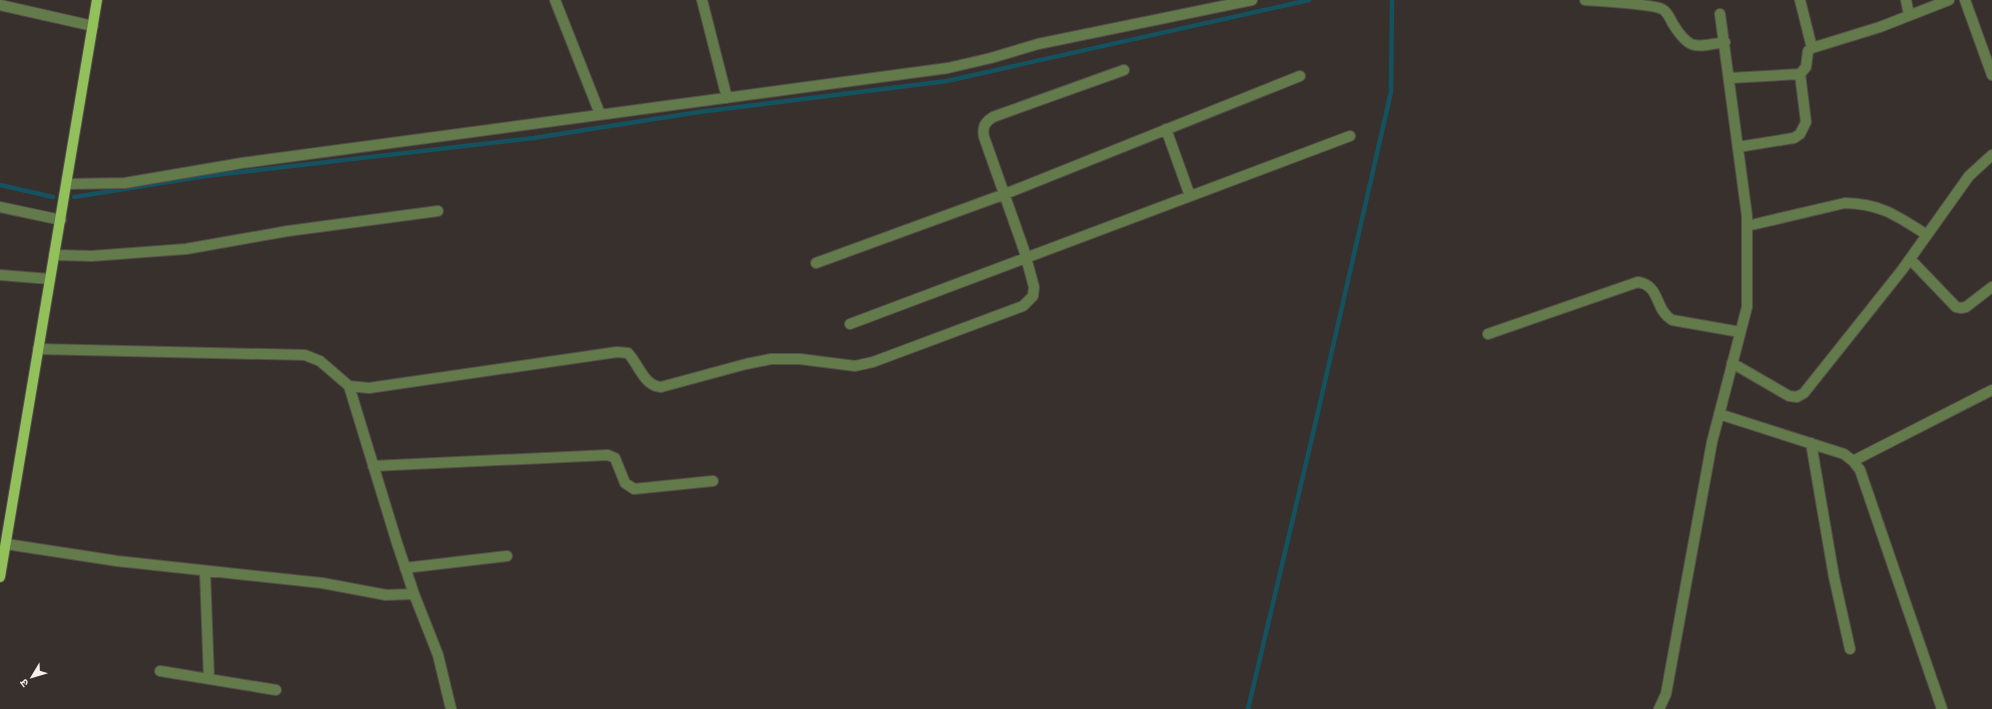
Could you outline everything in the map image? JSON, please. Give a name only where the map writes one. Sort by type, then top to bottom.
[{"type":"main road","points":[[0,577],[97,0]]},
{"type":"street","points":[[555,0],[600,114]]},
{"type":"street","points":[[702,0],[727,98]]},
{"type":"street","points":[[67,184],[125,183],[242,163],[948,68],[991,58],[1038,44],[1252,0]]},
{"type":"street","points":[[1585,0],[1665,5],[1682,37],[1690,44],[1698,47],[1725,42]]},
{"type":"street","points":[[1800,0],[1812,48]]},
{"type":"street","points":[[1906,0],[1909,15]]},
{"type":"street","points":[[1730,78],[1800,74],[1806,67],[1808,51],[1812,48],[1880,27],[1949,0]]},
{"type":"street","points":[[1965,0],[1992,75]]},
{"type":"street","points":[[0,5],[93,26]]},
{"type":"street","points":[[1659,709],[1666,694],[1712,442],[1747,307],[1747,226],[1730,78],[1720,14]]},
{"type":"street","points":[[349,386],[369,388],[617,352],[628,353],[648,382],[654,387],[661,387],[746,364],[771,359],[800,359],[855,366],[873,362],[1023,306],[1033,296],[1034,287],[1005,194],[984,137],[983,130],[987,120],[1124,70]]},
{"type":"street","points":[[1738,148],[1794,138],[1800,134],[1806,122],[1800,74]]},
{"type":"street","points":[[816,263],[1005,194],[1300,76]]},
{"type":"street","points":[[1166,129],[1190,196]]},
{"type":"street","points":[[850,324],[1350,136]]},
{"type":"street","points":[[1732,363],[1789,396],[1797,397],[1804,393],[1910,259],[1970,176],[1992,155]]},
{"type":"street","points":[[1747,226],[1845,203],[1860,203],[1886,209],[1927,235]]},
{"type":"street","points":[[0,207],[61,220]]},
{"type":"street","points":[[54,255],[92,256],[186,249],[288,231],[438,211]]},
{"type":"street","points":[[1910,259],[1956,307],[1966,307],[1992,287]]},
{"type":"street","points":[[0,275],[50,279]]},
{"type":"street","points":[[1488,334],[1638,282],[1646,283],[1652,288],[1665,316],[1672,320],[1740,332]]},
{"type":"street","points":[[38,349],[305,355],[320,361],[349,386],[405,568],[438,656],[451,709]]},
{"type":"street","points":[[1853,461],[1992,390]]},
{"type":"street","points":[[1719,414],[1844,454],[1853,461],[1860,470],[1922,646],[1942,709]]},
{"type":"street","points":[[1811,443],[1834,577],[1850,649]]},
{"type":"street","points":[[373,466],[608,455],[615,458],[618,462],[625,483],[634,489],[713,481]]},
{"type":"street","points":[[6,544],[117,561],[322,583],[386,595],[414,594]]},
{"type":"street","points":[[405,568],[507,556]]},
{"type":"street","points":[[205,571],[209,679]]},
{"type":"street","points":[[160,671],[276,690]]},
{"type":"waterway","points":[[74,197],[206,176],[534,138],[699,112],[947,81],[1309,0]]},
{"type":"waterway","points":[[1248,709],[1391,92],[1392,0]]},
{"type":"waterway","points":[[0,185],[53,197]]}]
